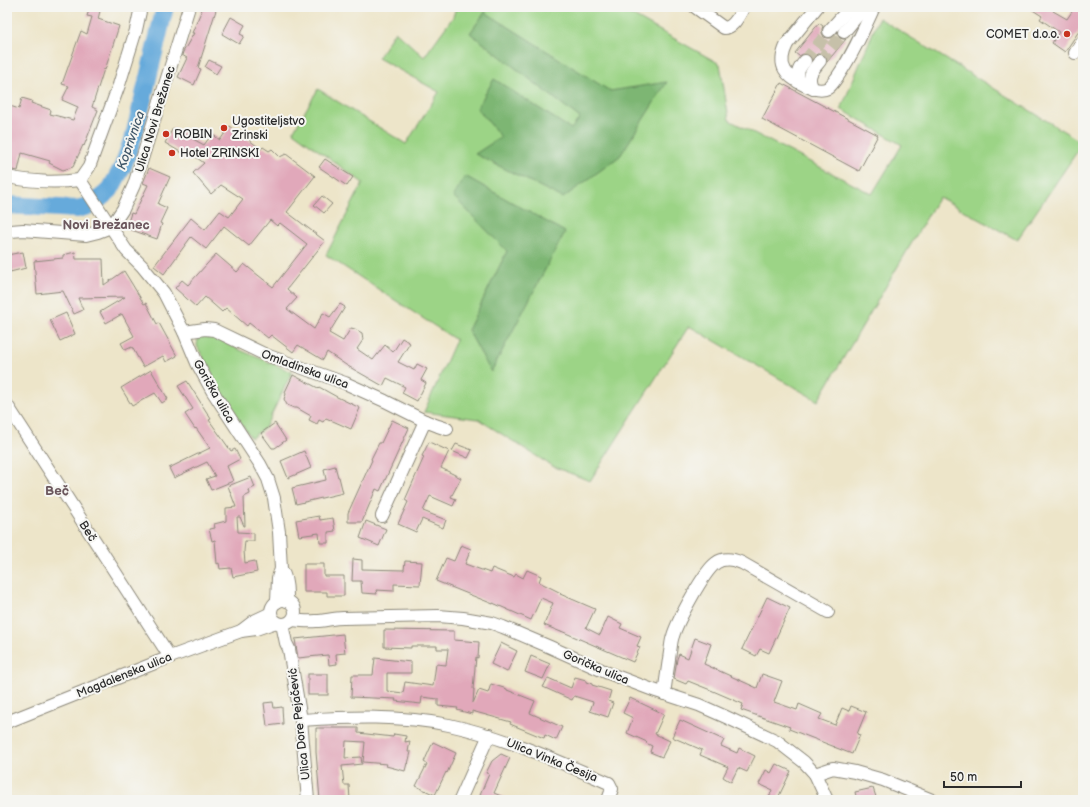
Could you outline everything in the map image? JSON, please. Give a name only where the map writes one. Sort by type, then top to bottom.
[{"type":"street","points":[[7,177],[38,182],[82,184],[117,92],[136,30],[141,7]]},
{"type":"street","name":"Ulica Novi Brežanec","points":[[111,227],[123,210],[134,186],[189,7]]},
{"type":"street","points":[[695,7],[724,28],[728,28],[732,24],[744,7]]},
{"type":"street","points":[[817,7],[790,39],[784,49],[782,59],[783,65],[788,74],[799,82],[813,89],[819,90],[829,87],[844,67],[863,32],[874,7]]},
{"type":"street","points":[[829,31],[846,12],[853,7]]},
{"type":"street","points":[[844,32],[859,14],[868,7]]},
{"type":"street","points":[[1075,53],[1083,41]]},
{"type":"street","points":[[799,82],[797,77],[799,68],[805,61]]},
{"type":"street","points":[[813,89],[810,81],[810,75],[820,61]]},
{"type":"street","name":"Gorička ulica","points":[[82,184],[126,250],[142,266],[164,293],[213,392],[260,464],[268,479],[274,498],[279,532],[281,569],[278,578],[284,614],[331,619],[438,616],[463,618],[492,623],[608,673],[726,717],[777,741],[804,762],[815,774],[827,800]]},
{"type":"street","points":[[7,233],[11,231],[23,230],[86,235],[111,227]]},
{"type":"street","name":"Omladinska ulica","points":[[184,332],[204,329],[214,330],[266,355],[345,383],[425,421],[447,429]]},
{"type":"street","name":"Beč","points":[[7,405],[170,657]]},
{"type":"street","points":[[382,516],[425,421]]},
{"type":"street","points":[[664,694],[672,637],[676,627],[707,572],[721,560],[734,559],[828,612]]},
{"type":"street","name":"Magdalenska ulica","points":[[7,722],[241,630],[254,621],[284,614]]},
{"type":"street","name":"Ulica Dore Pejačević","points":[[284,614],[292,641],[289,649],[301,720],[308,800]]},
{"type":"street","name":"Ulica Vinka Česija","points":[[301,720],[348,717],[399,718],[448,725],[510,742],[609,783],[610,795]]},
{"type":"street","points":[[460,800],[489,735]]},
{"type":"street","points":[[815,774],[833,768],[855,772],[883,780],[932,800]]},
{"type":"green space","points":[[456,7],[615,7],[720,64],[729,120],[872,194],[902,145],[841,109],[879,18],[1083,143],[1017,240],[939,197],[818,401],[689,326],[590,481],[552,466],[478,419],[424,412],[456,340],[326,255],[363,183],[293,132],[318,89],[406,144],[439,92],[378,58],[395,31],[424,57],[453,17]]},
{"type":"green space","points":[[485,12],[610,91],[667,82],[620,156],[563,198],[475,154],[501,137],[477,108],[494,79],[571,129],[580,118],[470,33]]},
{"type":"green space","points":[[465,176],[565,232],[491,372],[468,330],[507,251],[453,196]]},
{"type":"green space","points":[[207,334],[292,372],[265,428],[251,438],[228,404],[197,346],[198,338]]},
{"type":"building","points":[[90,7],[101,7],[98,19],[119,26],[92,107],[98,110],[84,146],[83,145],[73,167],[63,170],[49,163],[50,161],[22,153],[18,171],[7,169],[7,105],[19,109],[22,98],[51,110],[50,114],[73,120],[78,107],[62,100],[69,86],[62,84],[81,31],[87,34],[92,17],[87,16]]},
{"type":"building","points":[[203,7],[217,7],[198,68],[201,69],[194,85],[178,77],[187,58],[182,55],[183,52],[194,33],[192,33]]},
{"type":"building","name":"COMET d.o.o.","points":[[1028,7],[1055,7],[1053,11],[1067,19],[1075,7],[1083,7],[1083,25],[1065,52],[1052,43],[1059,32],[1040,19],[1042,16]]},
{"type":"building","points":[[231,17],[245,25],[240,34],[244,36],[239,44],[222,34]]},
{"type":"building","points":[[819,23],[823,26],[822,33],[824,37],[831,38],[837,34],[840,38],[846,39],[827,62],[827,58],[822,54],[817,54],[812,59],[807,54],[799,56],[795,53]]},
{"type":"building","points":[[209,60],[221,66],[216,74],[205,67]]},
{"type":"building","points":[[781,83],[878,135],[859,171],[762,119]]},
{"type":"building","points":[[230,126],[261,149],[263,147],[269,151],[272,149],[280,157],[286,154],[315,176],[287,212],[325,241],[287,289],[297,298],[287,309],[314,329],[323,313],[330,317],[340,304],[345,307],[329,333],[343,341],[351,328],[362,333],[363,340],[357,349],[373,360],[385,345],[393,352],[402,338],[410,343],[398,362],[414,370],[417,364],[427,369],[421,380],[426,383],[417,401],[402,393],[405,387],[387,378],[383,386],[346,365],[327,352],[323,360],[298,345],[293,352],[271,335],[268,338],[249,323],[247,326],[226,308],[222,312],[205,297],[196,307],[175,288],[182,280],[188,285],[216,254],[237,272],[244,264],[273,287],[307,244],[280,223],[277,226],[270,220],[249,246],[224,226],[206,249],[191,237],[164,274],[154,266],[191,218],[205,230],[220,211],[229,217],[243,199],[221,185],[211,194],[193,173],[204,163],[186,150],[184,154],[165,143],[173,128],[204,145],[212,134],[220,140]]},
{"type":"building","points":[[325,159],[353,177],[347,186],[319,167]]},
{"type":"building","points":[[149,168],[170,177],[158,204],[167,208],[160,223],[162,224],[157,239],[126,228],[131,213],[134,214],[148,185],[143,183]]},
{"type":"building","points":[[322,196],[332,204],[324,213],[314,205]]},
{"type":"building","points":[[23,252],[26,268],[10,272],[7,255]]},
{"type":"building","points":[[75,252],[76,259],[103,259],[104,285],[124,271],[144,304],[146,303],[157,324],[159,323],[177,356],[166,362],[163,356],[143,367],[132,347],[125,350],[121,343],[134,336],[122,314],[106,323],[100,312],[125,297],[78,298],[83,310],[74,314],[63,291],[37,294],[34,261],[63,258],[63,255]]},
{"type":"building","points":[[66,313],[75,334],[60,341],[50,320]]},
{"type":"building","points":[[151,370],[168,399],[162,403],[155,393],[132,406],[121,388]]},
{"type":"building","points":[[293,375],[360,408],[351,429],[326,418],[323,422],[319,420],[317,424],[309,420],[311,416],[297,408],[287,405],[284,399],[286,394],[285,392]]},
{"type":"building","points":[[187,381],[211,419],[209,420],[231,451],[235,449],[240,459],[227,466],[233,481],[211,490],[206,479],[215,476],[207,462],[174,478],[169,468],[210,448],[185,414],[193,409],[178,386]]},
{"type":"building","points":[[392,420],[409,428],[380,491],[376,489],[362,522],[348,522],[348,513],[372,460],[371,459],[379,443],[381,443]]},
{"type":"building","points":[[275,423],[286,440],[275,448],[272,448],[261,433]]},
{"type":"building","points":[[429,442],[449,451],[441,468],[461,478],[451,497],[456,499],[453,506],[430,496],[423,511],[446,520],[443,528],[422,519],[416,532],[398,524],[408,502],[405,500]]},
{"type":"building","points":[[456,444],[472,450],[468,458],[452,451]]},
{"type":"building","points":[[304,451],[311,468],[288,478],[281,461]]},
{"type":"building","points":[[335,466],[343,493],[296,504],[292,488],[326,480],[324,469]]},
{"type":"building","points":[[251,477],[255,487],[249,490],[250,494],[244,497],[245,526],[240,517],[237,517],[238,532],[254,533],[254,541],[245,541],[244,551],[245,563],[255,561],[257,572],[233,577],[231,568],[220,569],[219,563],[217,564],[215,540],[212,541],[209,529],[215,528],[214,524],[226,521],[226,508],[236,507],[228,486]]},
{"type":"building","points":[[319,516],[320,520],[333,518],[335,531],[328,532],[328,543],[320,543],[319,533],[299,536],[296,520]]},
{"type":"building","points":[[366,521],[386,529],[379,546],[360,538]]},
{"type":"building","points":[[461,545],[471,549],[465,564],[490,573],[492,568],[514,577],[516,574],[523,578],[527,570],[541,576],[539,582],[561,593],[560,594],[595,609],[586,628],[600,635],[608,617],[622,624],[620,628],[641,637],[637,646],[640,647],[633,662],[544,625],[553,603],[541,598],[531,620],[493,603],[436,581],[446,558],[454,561]]},
{"type":"building","points":[[353,559],[362,560],[362,569],[404,570],[405,561],[422,562],[420,585],[394,584],[394,591],[376,590],[377,594],[362,593],[361,581],[352,581]]},
{"type":"building","points":[[304,564],[324,564],[324,576],[344,576],[344,596],[327,596],[327,592],[304,592]]},
{"type":"building","points":[[767,597],[790,608],[769,653],[760,649],[756,656],[742,649]]},
{"type":"building","points":[[384,630],[454,631],[454,640],[479,642],[478,658],[476,657],[473,703],[479,690],[488,693],[491,684],[535,701],[530,713],[562,727],[556,740],[545,735],[544,738],[510,724],[511,722],[472,711],[472,714],[457,710],[458,708],[438,706],[438,699],[422,697],[421,704],[395,701],[396,699],[351,697],[352,675],[373,675],[375,658],[411,662],[411,673],[387,673],[387,691],[403,693],[405,682],[433,686],[436,664],[446,665],[448,649],[437,649],[437,646],[411,646],[411,648],[384,647]]},
{"type":"building","points":[[343,634],[345,653],[336,654],[337,664],[329,665],[328,655],[298,658],[295,639]]},
{"type":"building","points":[[695,638],[711,644],[704,664],[757,688],[762,674],[782,681],[774,702],[797,710],[799,704],[822,714],[819,719],[835,725],[842,708],[849,711],[851,706],[866,712],[857,734],[860,735],[852,754],[789,729],[790,727],[741,710],[743,704],[713,691],[688,681],[686,684],[674,679],[679,654],[688,658]]},
{"type":"building","points":[[501,643],[517,651],[507,672],[491,664]]},
{"type":"building","points":[[531,656],[550,664],[543,679],[525,672]]},
{"type":"building","points":[[308,674],[328,674],[328,695],[308,695]]},
{"type":"building","points":[[575,677],[586,680],[586,682],[592,685],[611,691],[608,701],[613,703],[608,717],[590,711],[593,702],[574,696],[572,700],[543,687],[548,678],[571,688]]},
{"type":"building","points":[[630,698],[664,714],[655,734],[670,741],[662,757],[650,752],[652,746],[646,743],[647,742],[627,733],[633,718],[623,713]]},
{"type":"building","points":[[273,702],[274,708],[282,707],[283,724],[267,726],[264,703]]},
{"type":"building","points":[[680,720],[724,740],[721,746],[737,753],[739,748],[755,756],[747,772],[738,768],[731,782],[723,777],[728,767],[700,755],[702,750],[672,737]]},
{"type":"building","points":[[316,728],[358,728],[358,733],[393,737],[394,734],[406,736],[405,742],[410,741],[408,752],[411,752],[405,771],[386,766],[387,764],[363,762],[365,742],[346,741],[345,758],[361,757],[362,764],[342,766],[344,785],[349,785],[350,800],[320,800],[316,752]]},
{"type":"building","points":[[433,742],[456,753],[435,795],[416,786],[427,764],[424,762]]},
{"type":"building","points":[[501,754],[510,758],[494,793],[510,800],[478,800],[489,774],[486,773],[492,761]]},
{"type":"building","points":[[776,764],[791,771],[777,800],[768,800],[772,790],[759,784],[766,770],[771,773]]},
{"type":"building","points":[[873,788],[877,800],[857,800],[855,792]]},
{"type":"waterway","name":"Koprivnica","points":[[7,205],[77,209],[92,205],[110,190],[123,166],[135,132],[165,7]]},
{"type":"tunnel","points":[[805,61],[829,31]]},
{"type":"tunnel","points":[[820,61],[844,32]]},
{"type":"place","name":"COMET d.o.o.","points":[[1067,34]]},
{"type":"place","name":"Ugostiteljstvo Zrinski","points":[[224,128]]},
{"type":"place","name":"ROBIN","points":[[166,134]]},
{"type":"place","name":"Hotel ZRINSKI","points":[[172,153]]},
{"type":"district","name":"Novi Brežanec","points":[[106,224]]},
{"type":"district","name":"Beč","points":[[57,490]]}]
